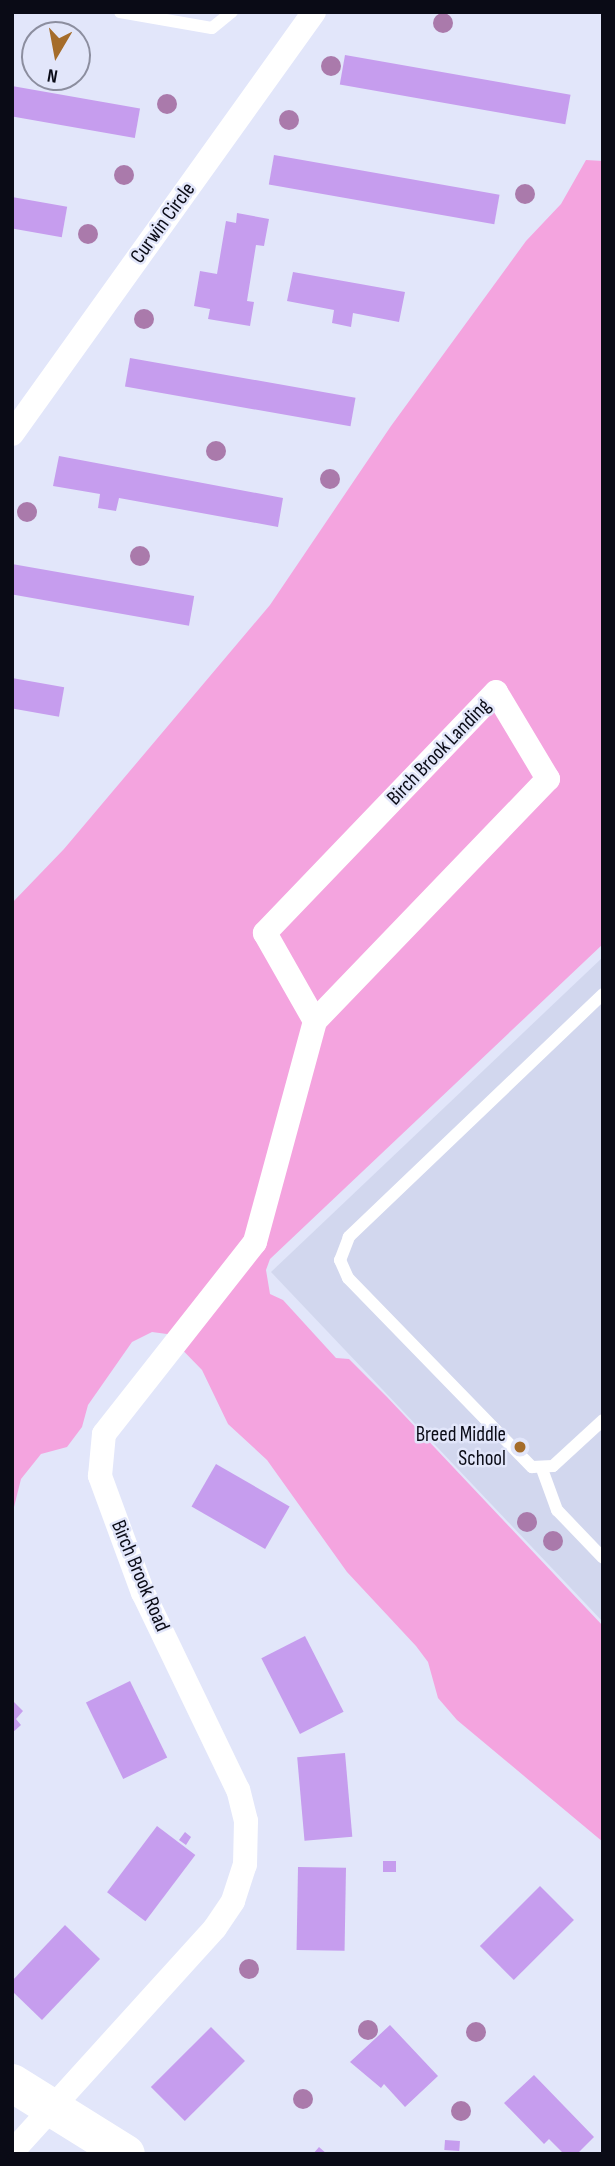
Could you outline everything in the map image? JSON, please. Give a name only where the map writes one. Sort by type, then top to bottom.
[{"type":"main road","points":[[12,2083],[126,2154]]},
{"type":"street","name":"Curwin Circle","points":[[12,434],[314,12]]},
{"type":"street","name":"Birch Brook Landing","points":[[496,692],[548,779],[315,1021],[265,933],[496,692]]},
{"type":"street","name":"Birch Brook Road","points":[[12,2152],[215,1928],[242,1877],[247,1836],[239,1790],[143,1593],[100,1476],[104,1434],[255,1242],[315,1021]]},
{"type":"lane","points":[[120,12],[209,28],[221,25],[232,12]]},
{"type":"lane","points":[[600,1427],[553,1466],[541,1469],[528,1464],[348,1278],[341,1255],[349,1237],[603,994]]},
{"type":"lane","points":[[541,1469],[557,1510],[603,1558]]},
{"type":"shaded area","points":[[586,160],[603,161],[603,944],[270,1259],[266,1270],[270,1294],[283,1300],[336,1358],[349,1359],[603,1626],[603,1842],[457,1720],[438,1698],[428,1662],[347,1572],[267,1460],[228,1424],[202,1370],[167,1334],[152,1332],[132,1342],[88,1405],[82,1427],[67,1447],[41,1454],[21,1479],[12,1515],[12,903],[64,849],[270,605],[391,426],[526,241],[561,204]]},
{"type":"shaded area","name":"Breed Middle School","points":[[603,957],[603,1622],[271,1272]]},
{"type":"building","points":[[345,55],[571,95],[565,124],[340,85]]},
{"type":"building","points":[[12,86],[21,88],[21,91],[40,91],[140,109],[135,138],[12,116]]},
{"type":"building","points":[[274,155],[500,195],[494,224],[269,185]]},
{"type":"building","points":[[12,197],[67,207],[62,237],[12,228]]},
{"type":"building","points":[[237,213],[269,219],[264,246],[256,245],[247,301],[254,302],[250,326],[208,319],[210,309],[194,306],[200,271],[217,274],[226,221],[236,223]]},
{"type":"building","points":[[293,272],[405,292],[399,322],[353,313],[351,327],[332,323],[334,310],[287,301]]},
{"type":"building","points":[[130,358],[356,398],[350,426],[125,387]]},
{"type":"building","points":[[59,456],[283,498],[278,527],[119,498],[116,511],[98,508],[100,494],[53,486]]},
{"type":"building","points":[[12,564],[194,596],[189,626],[12,594]]},
{"type":"building","points":[[12,678],[64,687],[59,717],[12,708]]},
{"type":"building","points":[[216,1464],[290,1506],[265,1549],[192,1506]]},
{"type":"building","points":[[305,1636],[344,1712],[300,1734],[261,1658]]},
{"type":"building","points":[[130,1681],[167,1757],[123,1779],[86,1702]]},
{"type":"building","points":[[12,1700],[23,1711],[16,1719],[21,1725],[12,1733]]},
{"type":"building","points":[[345,1753],[352,1837],[305,1841],[297,1757]]},
{"type":"building","points":[[157,1826],[195,1855],[145,1921],[107,1892]]},
{"type":"building","points":[[185,1832],[191,1837],[186,1845],[179,1840]]},
{"type":"building","points":[[383,1861],[396,1861],[396,1872],[383,1872]]},
{"type":"building","points":[[298,1867],[346,1868],[345,1951],[297,1950]]},
{"type":"building","points":[[540,1886],[574,1920],[514,1980],[480,1946]]},
{"type":"building","points":[[65,1925],[100,1959],[42,2020],[12,1991],[12,1981]]},
{"type":"building","points":[[390,2025],[438,2076],[405,2107],[384,2084],[381,2088],[350,2062]]},
{"type":"building","points":[[211,2027],[245,2061],[185,2121],[151,2087]]},
{"type":"building","points":[[534,2075],[594,2137],[577,2154],[564,2154],[549,2139],[544,2144],[504,2103]]},
{"type":"building","points":[[445,2140],[460,2141],[459,2151],[444,2150]]},
{"type":"building","points":[[319,2147],[327,2154],[313,2154]]},
{"type":"place","name":"Breed Middle School","points":[[520,1447]]}]
